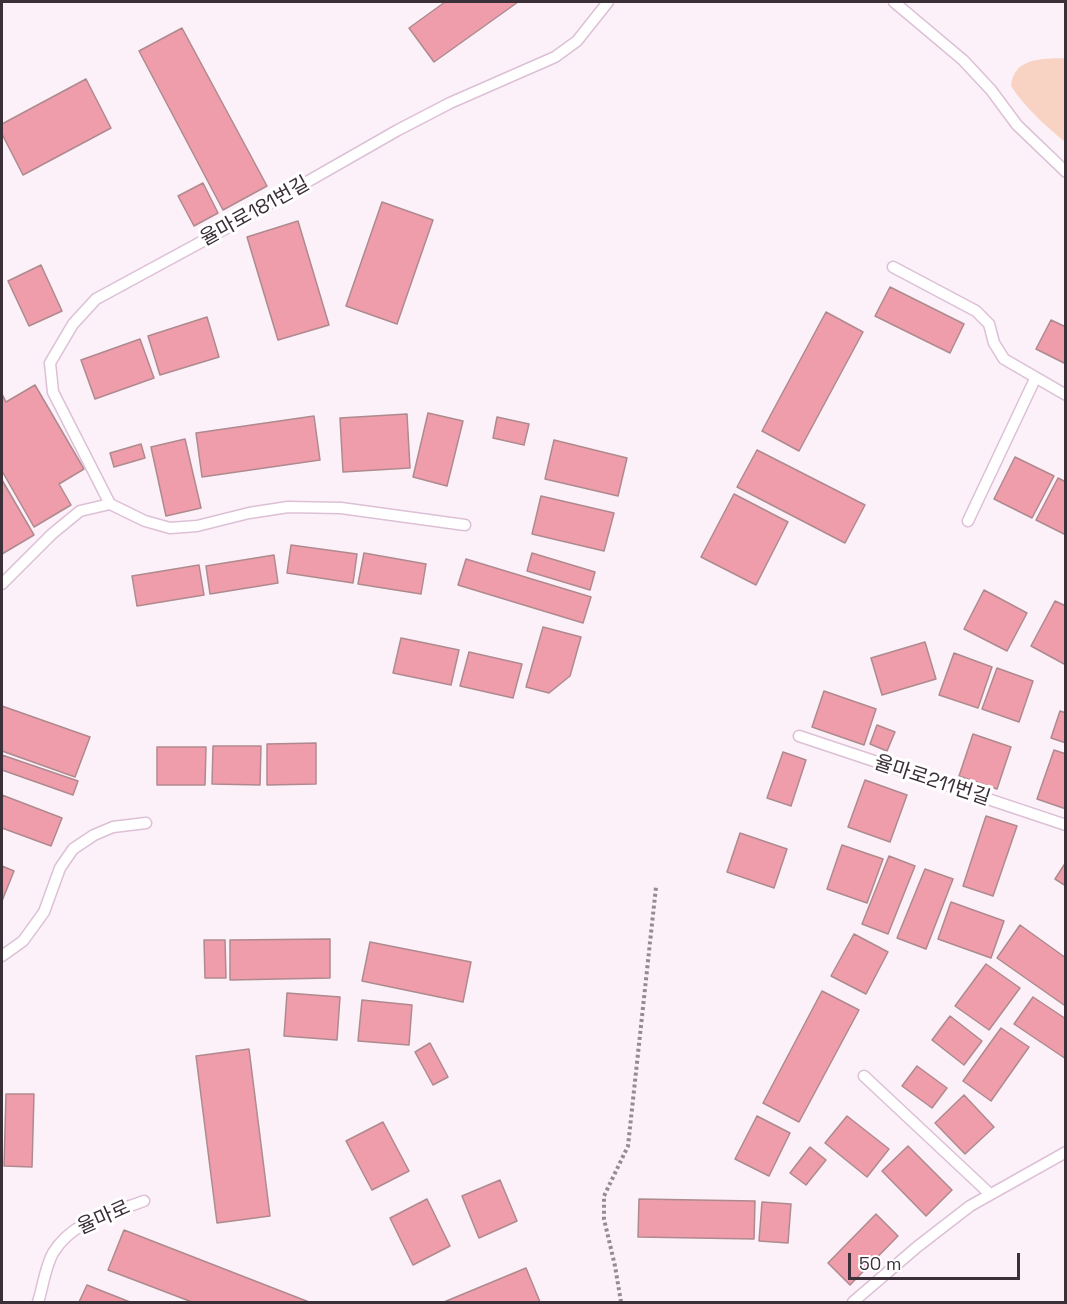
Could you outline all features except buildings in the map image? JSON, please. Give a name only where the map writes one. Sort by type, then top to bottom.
[{"type":"lane","name":"율마로181번길","points":[[110,504],[53,392],[50,363],[73,324],[96,299],[398,130],[555,57],[577,41],[608,2]]},
{"type":"lane","points":[[894,2],[963,60],[991,90],[1017,125],[1065,172]]},
{"type":"lane","points":[[893,267],[976,310],[989,324],[994,343],[1004,359],[1065,395]]},
{"type":"lane","points":[[968,521],[1035,379]]},
{"type":"lane","points":[[2,584],[52,534],[80,511],[110,504],[145,521],[170,528],[197,526],[249,513],[288,507],[340,508],[465,525]]},
{"type":"lane","name":"율마로211번길","points":[[799,736],[1065,825]]},
{"type":"lane","points":[[2,956],[23,940],[44,912],[60,868],[73,849],[94,835],[113,827],[146,823]]},
{"type":"lane","points":[[864,1076],[990,1194]]},
{"type":"lane","points":[[853,1302],[925,1240],[969,1206],[1065,1152]]},
{"type":"lane","name":"율마로","points":[[38,1302],[52,1255],[64,1237],[82,1224],[144,1201]]},
{"type":"path","points":[[621,1302],[604,1219],[604,1196],[628,1146],[656,887]]},
{"type":"shaded area","points":[[1066,58],[1065,142],[1029,109],[1011,86],[1017,70],[1023,65],[1039,60]]}]
